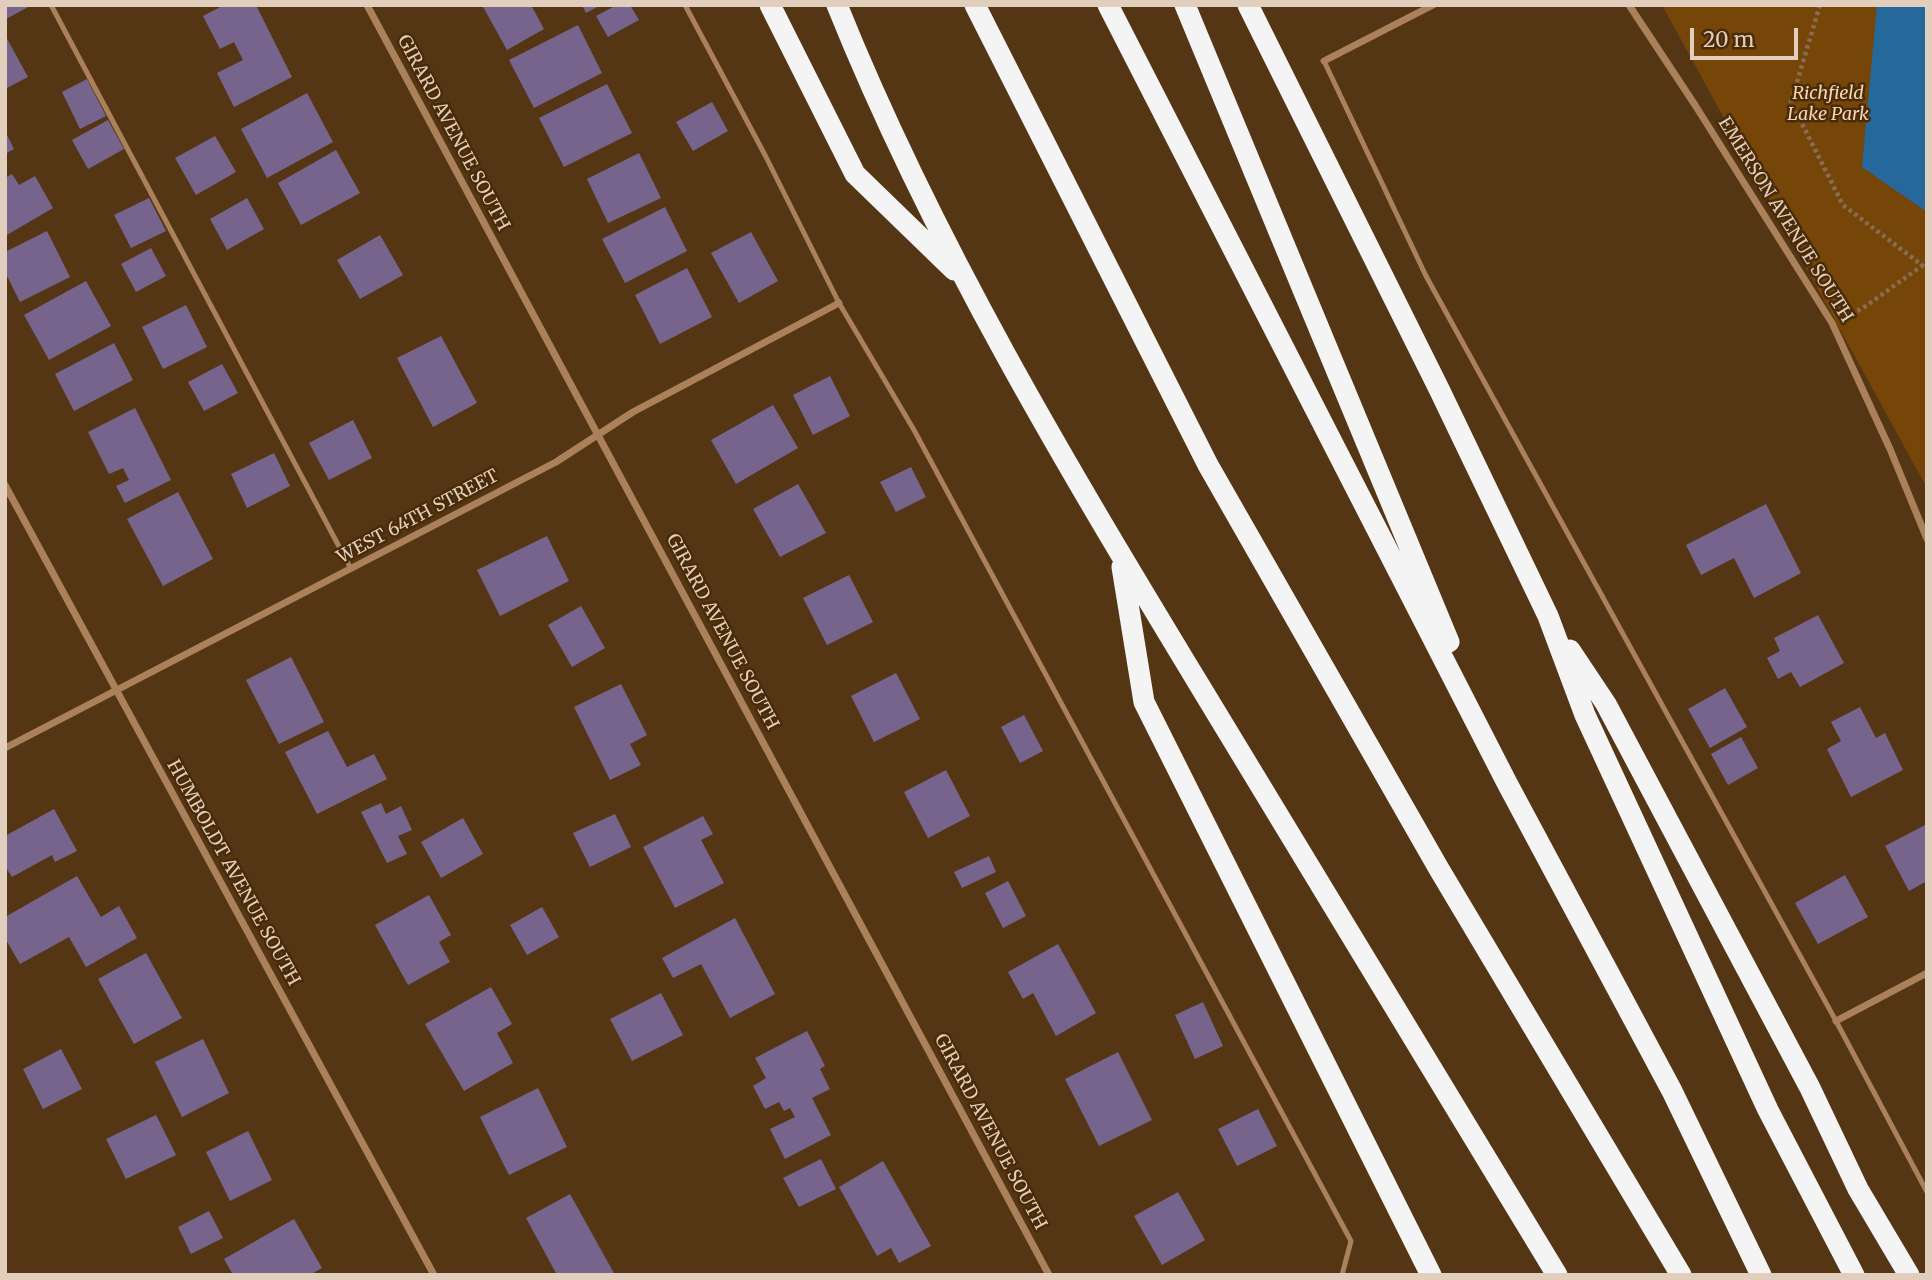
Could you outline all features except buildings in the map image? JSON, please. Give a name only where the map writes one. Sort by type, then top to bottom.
[{"type":"highway","points":[[769,5],[855,174],[965,281]]},
{"type":"highway","points":[[837,5],[861,65],[965,281],[1120,554],[1557,1275]]},
{"type":"highway","points":[[975,5],[1208,465],[1439,869],[1681,1275]]},
{"type":"highway","points":[[1108,5],[1507,783],[1672,1091],[1761,1275]]},
{"type":"highway","points":[[1185,5],[1507,783]]},
{"type":"highway","points":[[1248,5],[1439,389],[1548,616],[1585,715],[1768,1110],[1854,1275]]},
{"type":"highway","points":[[1120,554],[1144,702],[1431,1275]]},
{"type":"highway","points":[[1548,616],[1606,704],[1810,1088],[1858,1189],[1909,1275]]},
{"type":"street","name":"GIRARD AVENUE SOUTH","points":[[367,5],[1049,1275]]},
{"type":"street","points":[[1324,61],[1433,5]]},
{"type":"street","name":"EMERSON AVENUE SOUTH","points":[[1629,5],[1832,323],[1890,449],[1927,539]]},
{"type":"street","name":"WEST 64TH STREET","points":[[5,748],[556,462],[633,412],[839,303]]},
{"type":"street","name":"HUMBOLDT AVENUE SOUTH","points":[[5,485],[434,1275]]},
{"type":"street","points":[[1836,1021],[1927,973]]},
{"type":"lane","points":[[51,5],[351,569]]},
{"type":"lane","points":[[685,5],[765,155],[839,303],[914,430],[1351,1241],[1342,1275]]},
{"type":"lane","points":[[1324,61],[1426,276],[1836,1021],[1927,1192]]},
{"type":"path","points":[[1820,5],[1791,102],[1843,205],[1925,267],[1863,308]]},
{"type":"green space","name":"Richfield Lake Park","points":[[1662,5],[1927,5],[1927,488]]},
{"type":"water","points":[[1877,5],[1927,5],[1927,212],[1862,167]]}]
